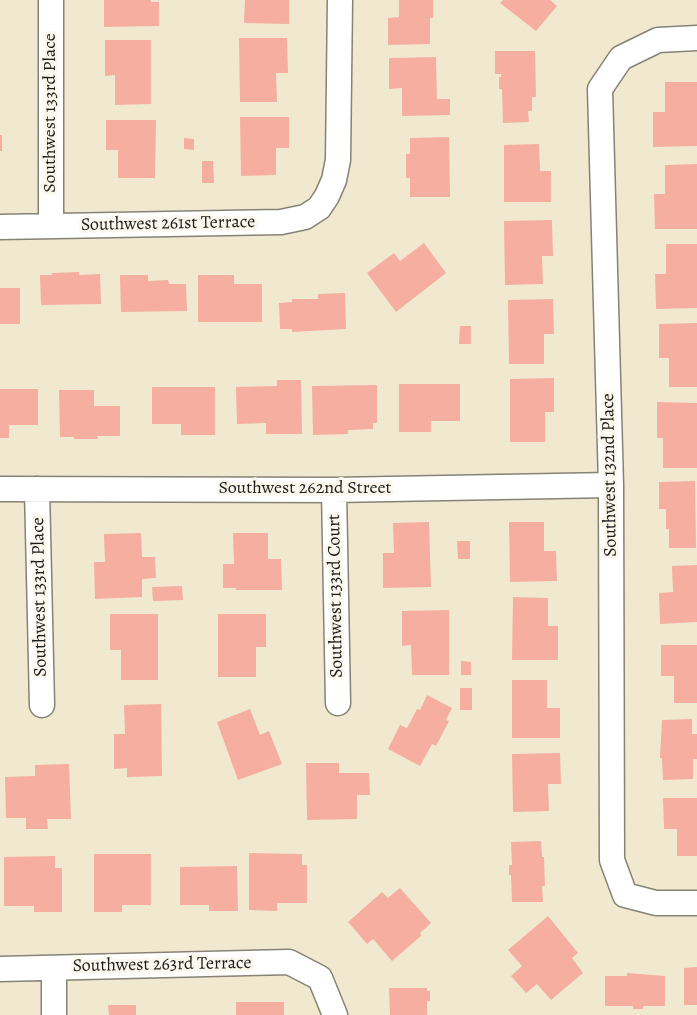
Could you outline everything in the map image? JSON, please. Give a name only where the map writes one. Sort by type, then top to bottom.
[{"type":"street","name":"Southwest 133rd Place","points":[[51,0],[51,226]]},
{"type":"street","name":"Southwest 261st Terrace","points":[[0,227],[281,222],[305,217],[319,208],[334,180],[338,160],[340,0]]},
{"type":"street","name":"Southwest 132nd Place","points":[[697,38],[658,40],[621,58],[600,89],[610,484],[612,860],[625,895],[656,903],[697,903]]},
{"type":"street","name":"Southwest 262nd Street","points":[[0,489],[334,490],[610,484]]},
{"type":"street","name":"Southwest 133rd Place","points":[[37,489],[42,705]]},
{"type":"street","name":"Southwest 133rd Court","points":[[334,490],[338,703]]},
{"type":"street","name":"Southwest 263rd Terrace","points":[[0,969],[289,962],[320,978],[335,1015]]},
{"type":"street","points":[[54,968],[54,1015]]},
{"type":"building","points":[[104,0],[159,2],[159,26],[104,27]]},
{"type":"building","points":[[245,0],[289,0],[289,24],[244,23]]},
{"type":"building","points":[[399,0],[433,0],[430,44],[388,45],[388,18],[399,17]]},
{"type":"building","points":[[503,0],[550,0],[557,6],[536,31],[500,3]]},
{"type":"building","points":[[239,38],[287,38],[288,73],[276,73],[277,102],[240,102]]},
{"type":"building","points":[[105,40],[151,40],[151,104],[115,105],[115,75],[105,76]]},
{"type":"building","points":[[495,51],[535,51],[536,97],[532,97],[532,111],[528,111],[529,122],[503,123],[502,89],[499,89],[501,74],[495,74]]},
{"type":"building","points":[[436,57],[437,99],[450,99],[450,115],[402,116],[402,88],[389,89],[389,58]]},
{"type":"building","points":[[665,82],[697,82],[697,146],[653,147],[653,112],[665,112]]},
{"type":"building","points":[[240,117],[289,117],[289,148],[276,148],[276,175],[241,176]]},
{"type":"building","points":[[106,120],[156,120],[155,178],[118,178],[118,150],[106,150]]},
{"type":"building","points":[[0,135],[2,135],[2,151],[0,151]]},
{"type":"building","points":[[449,137],[450,197],[410,197],[410,178],[406,178],[406,154],[410,154],[410,138]]},
{"type":"building","points":[[184,138],[194,139],[194,150],[184,149]]},
{"type":"building","points":[[539,144],[540,171],[551,171],[551,202],[504,202],[504,145]]},
{"type":"building","points":[[202,161],[213,161],[214,183],[202,183]]},
{"type":"building","points":[[697,164],[697,229],[655,229],[654,194],[665,194],[665,165]]},
{"type":"building","points":[[552,220],[553,256],[542,256],[543,284],[505,285],[504,221]]},
{"type":"building","points":[[424,243],[446,273],[396,312],[367,273],[394,253],[400,261]]},
{"type":"building","points":[[666,244],[697,244],[697,308],[656,309],[655,274],[666,274]]},
{"type":"building","points":[[79,272],[79,275],[100,274],[101,304],[41,305],[40,275]]},
{"type":"building","points":[[120,275],[148,275],[148,281],[168,280],[169,284],[186,284],[187,311],[121,312]]},
{"type":"building","points":[[198,275],[234,275],[234,284],[262,284],[262,322],[198,322]]},
{"type":"building","points":[[0,288],[20,288],[20,324],[0,324]]},
{"type":"building","points":[[345,293],[346,329],[292,332],[292,329],[280,329],[279,303],[292,302],[292,299],[318,299],[318,294]]},
{"type":"building","points":[[553,299],[554,334],[544,334],[544,364],[509,364],[508,300]]},
{"type":"building","points":[[697,323],[697,387],[669,387],[669,358],[659,358],[659,324]]},
{"type":"building","points":[[460,326],[471,326],[471,344],[459,344]]},
{"type":"building","points":[[554,378],[554,412],[545,412],[545,442],[510,442],[510,379]]},
{"type":"building","points":[[277,380],[301,380],[302,434],[266,434],[266,423],[237,424],[236,387],[277,386]]},
{"type":"building","points":[[399,384],[460,384],[460,421],[431,421],[431,432],[399,432]]},
{"type":"building","points":[[377,385],[377,423],[373,423],[373,429],[348,430],[348,434],[313,435],[312,386]]},
{"type":"building","points":[[152,387],[215,387],[215,435],[181,435],[181,424],[152,424]]},
{"type":"building","points":[[0,389],[38,389],[38,425],[9,425],[9,438],[0,438]]},
{"type":"building","points":[[59,390],[94,390],[94,406],[120,406],[120,436],[97,436],[98,439],[60,437]]},
{"type":"building","points":[[657,402],[697,403],[697,468],[663,468],[663,438],[657,438]]},
{"type":"building","points":[[695,481],[696,548],[669,548],[666,509],[659,509],[659,482]]},
{"type":"building","points":[[429,522],[431,587],[383,588],[383,553],[394,553],[393,523]]},
{"type":"building","points":[[509,522],[544,522],[544,551],[556,551],[557,581],[510,582]]},
{"type":"building","points":[[141,533],[142,557],[155,557],[156,578],[142,579],[142,597],[95,599],[94,562],[105,562],[104,534]]},
{"type":"building","points":[[233,533],[268,533],[268,559],[281,559],[282,590],[223,588],[223,564],[234,564]]},
{"type":"building","points":[[457,541],[470,541],[470,559],[458,559]]},
{"type":"building","points":[[697,565],[697,622],[660,624],[659,593],[673,592],[672,566]]},
{"type":"building","points":[[182,586],[183,600],[153,601],[152,587]]},
{"type":"building","points":[[513,597],[548,598],[548,626],[558,626],[558,660],[512,660]]},
{"type":"building","points":[[449,610],[449,675],[412,675],[411,645],[402,646],[402,611]]},
{"type":"building","points":[[110,614],[158,614],[158,680],[121,680],[121,650],[110,650]]},
{"type":"building","points":[[218,614],[266,614],[266,647],[256,647],[256,677],[218,677]]},
{"type":"building","points":[[661,645],[697,645],[697,703],[674,703],[674,676],[661,676]]},
{"type":"building","points":[[461,661],[471,662],[471,675],[461,675]]},
{"type":"building","points":[[512,680],[547,680],[547,708],[560,708],[560,738],[512,738]]},
{"type":"building","points":[[460,688],[472,688],[472,710],[460,710]]},
{"type":"building","points":[[427,695],[452,708],[446,720],[449,721],[436,746],[432,744],[420,766],[388,749],[400,725],[407,728]]},
{"type":"building","points":[[161,704],[162,776],[127,777],[127,768],[114,769],[114,734],[125,734],[124,705]]},
{"type":"building","points":[[250,709],[260,735],[269,731],[282,764],[238,780],[217,722]]},
{"type":"building","points":[[692,719],[692,734],[697,734],[697,759],[693,759],[693,779],[663,780],[662,758],[660,758],[662,720]]},
{"type":"building","points":[[560,753],[561,784],[548,784],[549,811],[513,812],[512,754]]},
{"type":"building","points":[[306,763],[339,763],[339,773],[369,773],[370,795],[357,795],[357,819],[307,820]]},
{"type":"building","points":[[69,764],[71,819],[47,819],[48,829],[26,829],[26,818],[6,818],[5,777],[35,776],[35,765]]},
{"type":"building","points":[[663,798],[697,798],[697,856],[677,856],[677,829],[664,829]]},
{"type":"building","points":[[541,841],[545,886],[542,886],[543,902],[512,902],[511,875],[509,875],[509,865],[512,865],[511,842]]},
{"type":"building","points":[[249,853],[302,854],[302,865],[307,865],[307,903],[277,903],[277,911],[249,910]]},
{"type":"building","points":[[94,854],[151,854],[151,905],[122,905],[122,912],[94,912]]},
{"type":"building","points":[[55,856],[55,868],[62,868],[62,912],[34,912],[34,906],[4,906],[4,857]]},
{"type":"building","points":[[237,866],[238,911],[209,911],[209,905],[180,905],[180,867]]},
{"type":"building","points":[[400,888],[431,923],[420,933],[421,936],[392,961],[373,939],[367,944],[348,922],[382,892],[388,898]]},
{"type":"building","points":[[548,916],[578,953],[572,958],[583,973],[551,1000],[537,984],[526,993],[511,976],[522,966],[508,950]]},
{"type":"building","points":[[697,967],[697,1005],[684,1005],[684,968]]},
{"type":"building","points":[[627,973],[665,976],[665,1006],[643,1006],[643,1009],[633,1009],[633,1006],[605,1006],[605,976],[627,976]]},
{"type":"building","points":[[389,988],[427,988],[427,991],[430,991],[430,1001],[427,1001],[427,1015],[390,1015]]},
{"type":"building","points":[[236,1002],[284,1002],[284,1015],[236,1015]]},
{"type":"building","points":[[108,1005],[136,1005],[136,1015],[109,1015]]}]
